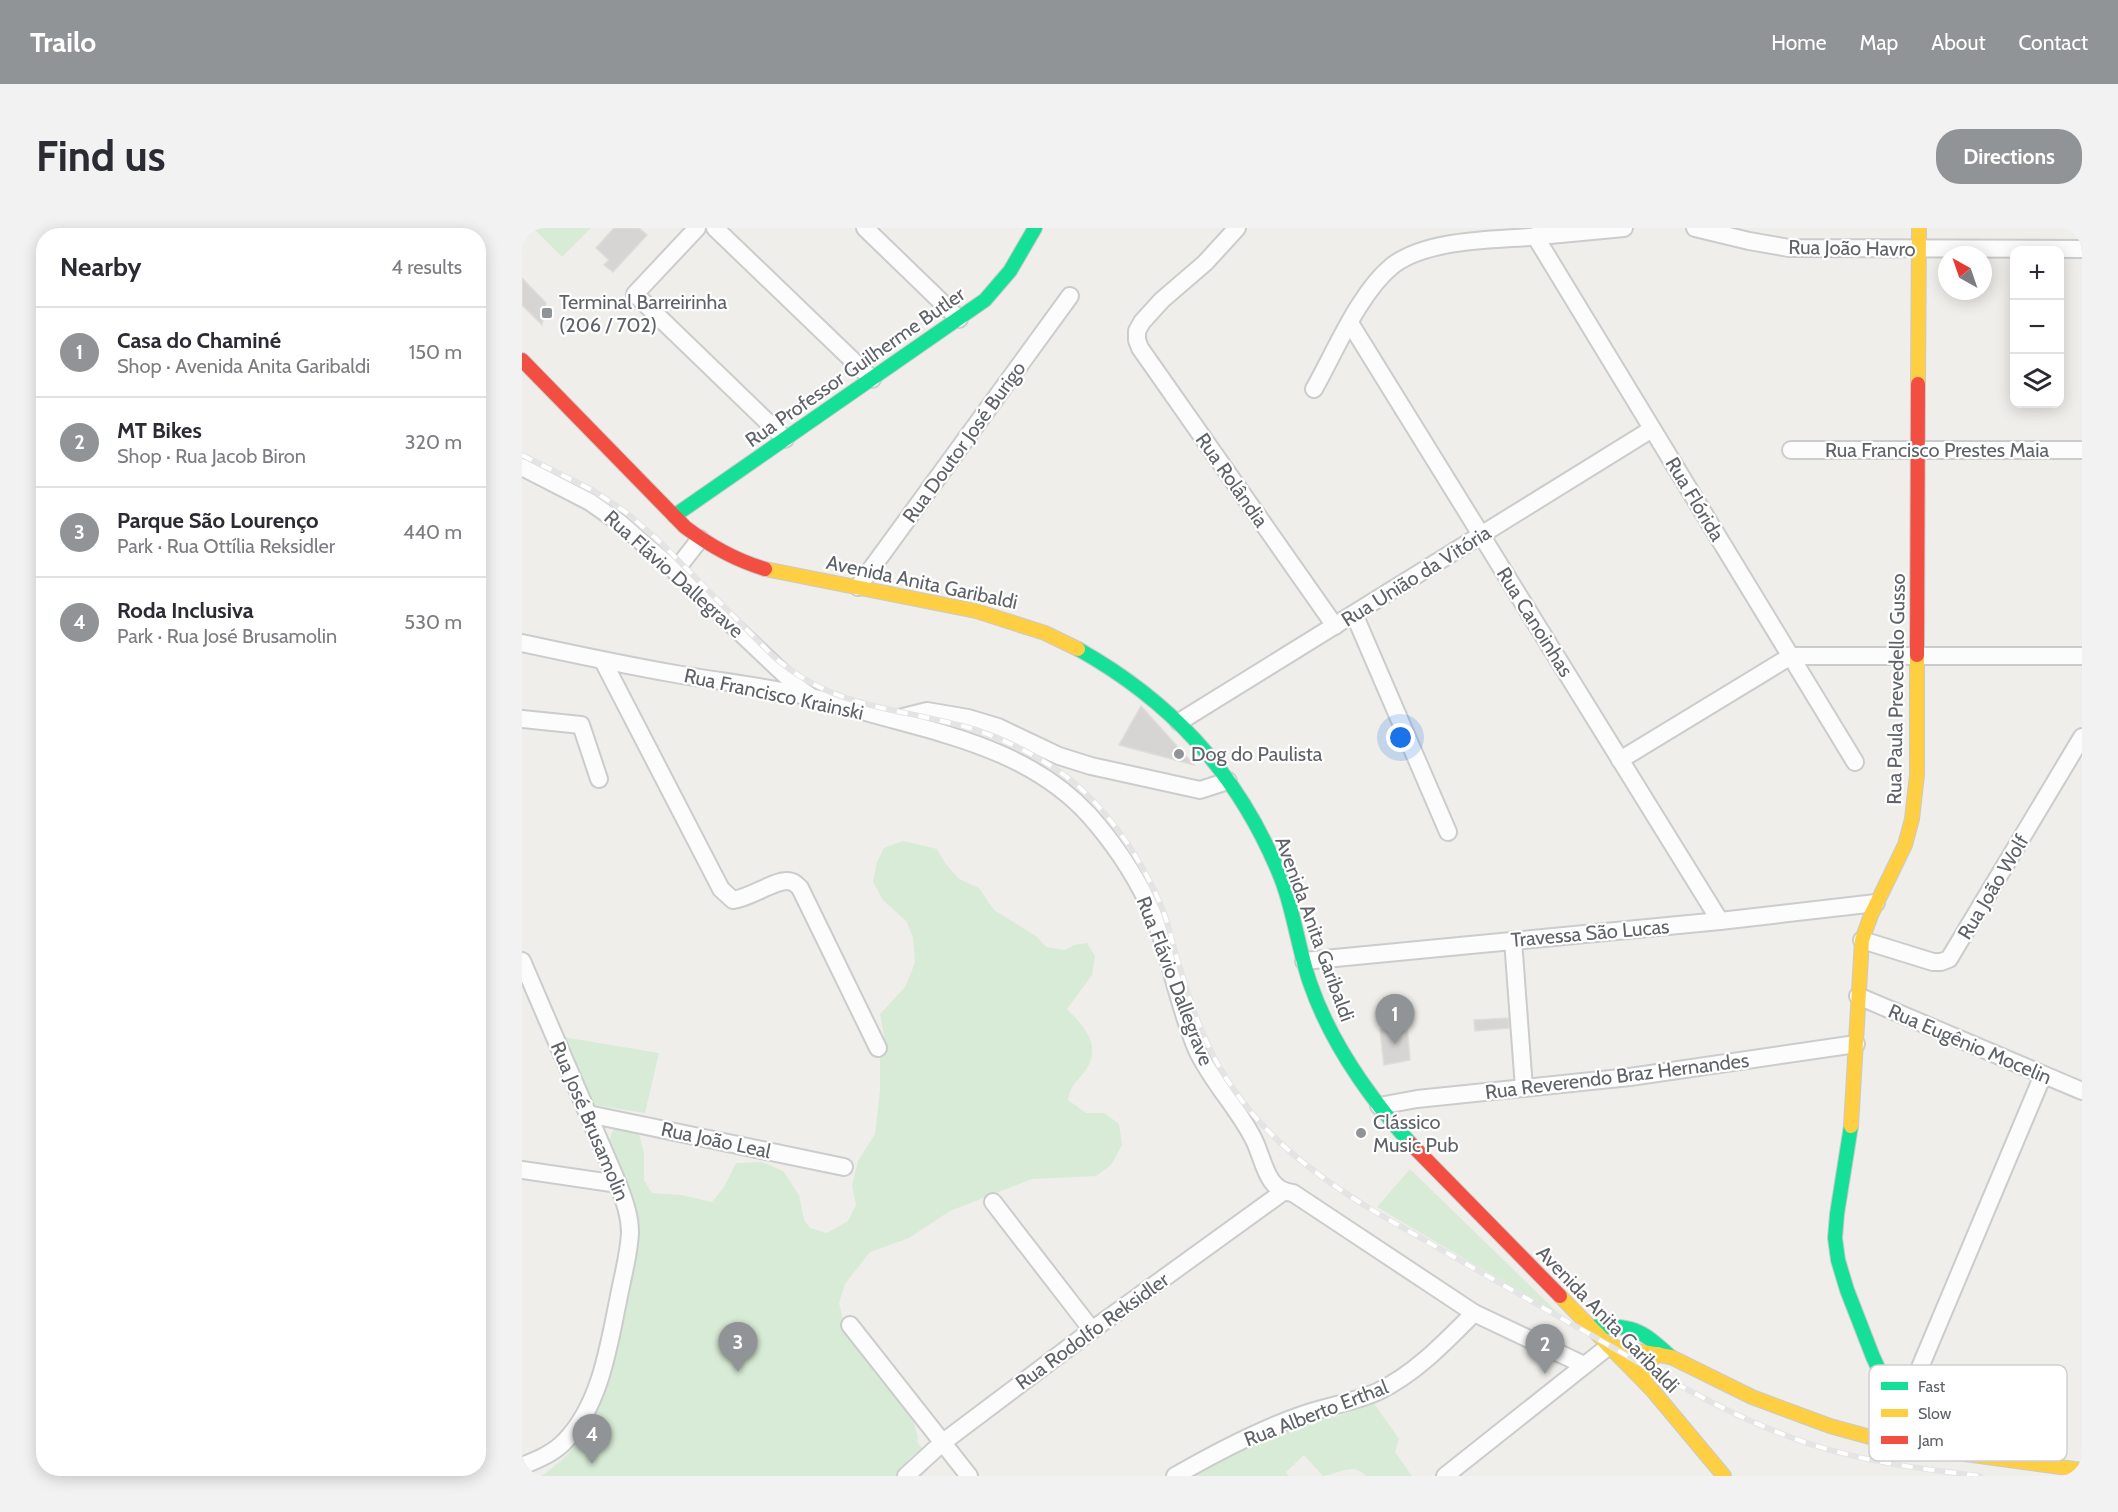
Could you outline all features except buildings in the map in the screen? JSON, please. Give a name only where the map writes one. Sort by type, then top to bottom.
[{"type":"main road","name":"Rua Paula Prevedello Gusso","points":[[1878,1365],[1846,1290],[1837,1249],[1837,1214],[1850,1140],[1862,939],[1876,903],[1906,843],[1912,824],[1917,775],[1919,228]]},
{"type":"main road","name":"Rua Professor Guilherme Butler","points":[[674,516],[985,300],[1010,271],[1027,232]]},
{"type":"main road","name":"Avenida Anita Garibaldi","points":[[522,360],[674,516],[700,539],[733,559],[755,567],[971,609],[1043,632],[1115,671],[1140,688],[1179,722],[1228,782],[1256,825],[1277,867],[1321,1011],[1333,1036],[1379,1106],[1422,1155],[1645,1382],[1724,1476]]},
{"type":"main road","points":[[1590,1327],[1629,1326],[1650,1337],[1664,1356]]},
{"type":"main road","points":[[1609,1346],[1664,1356],[1789,1412],[1869,1437]]},
{"type":"main road","points":[[1645,1382],[1648,1363],[1664,1356]]},
{"type":"main road","points":[[2016,1461],[2082,1470]]},
{"type":"street","points":[[697,228],[635,294],[785,439]]},
{"type":"street","points":[[715,228],[872,379]]},
{"type":"street","points":[[865,228],[959,319]]},
{"type":"street","name":"Rua Rolândia","points":[[1237,228],[1205,263],[1156,306],[1137,331],[1137,340],[1140,348],[1335,626]]},
{"type":"street","points":[[1314,389],[1367,293],[1392,266],[1407,257],[1476,235],[1535,236],[1624,228]]},
{"type":"street","name":"Rua João Havro","points":[[1695,228],[1790,248],[2082,249]]},
{"type":"street","name":"Rua Flórida","points":[[1535,236],[1855,762]]},
{"type":"street","name":"Rua Doutor José Burigo","points":[[858,587],[1070,296]]},
{"type":"street","name":"Rua Canoinhas","points":[[1350,323],[1720,921]]},
{"type":"street","name":"Rua União da Vitória","points":[[1179,722],[1653,429]]},
{"type":"street","name":"Rua Francisco Prestes Maia","points":[[1791,450],[2082,450]]},
{"type":"street","name":"Rua Flávio Dallegrave","points":[[522,467],[605,512],[675,571],[800,689],[813,698]]},
{"type":"street","points":[[675,571],[700,539]]},
{"type":"street","points":[[1354,614],[1448,832]]},
{"type":"street","name":"Rua Francisco Krainski","points":[[522,643],[603,661],[813,698],[894,720]]},
{"type":"street","points":[[1620,760],[1791,656],[2082,656]]},
{"type":"street","points":[[603,661],[721,889],[732,900],[741,899],[786,881],[795,883],[800,888],[878,1048]]},
{"type":"street","points":[[894,720],[927,711],[968,718],[998,727],[1059,756],[1091,766],[1200,790],[1228,782]]},
{"type":"street","points":[[522,719],[581,725],[599,779]]},
{"type":"street","name":"Rua Flávio Dallegrave","points":[[894,720],[980,745],[1026,765],[1069,795],[1109,840],[1148,903],[1197,1049],[1219,1089],[1250,1133],[1269,1178],[1283,1192],[1293,1193],[1474,1312],[1584,1365]]},
{"type":"street","name":"Rua João Wolf","points":[[1862,939],[1933,962],[1949,959],[2082,737]]},
{"type":"street","name":"Travessa São Lucas","points":[[1304,961],[1720,921],[1876,903]]},
{"type":"street","points":[[1513,940],[1524,1088]]},
{"type":"street","name":"Rua José Brusamolin","points":[[522,961],[618,1184],[629,1217],[629,1246],[610,1334],[596,1386],[585,1413],[565,1442],[551,1452],[522,1466]]},
{"type":"street","name":"Rua Eugênio Mocelin","points":[[1858,996],[2082,1091]]},
{"type":"street","name":"Rua Reverendo Braz Hernandes","points":[[1379,1106],[1417,1099],[1700,1068],[1856,1044]]},
{"type":"street","points":[[1921,1365],[2043,1075]]},
{"type":"street","name":"Rua João Leal","points":[[588,1114],[844,1167]]},
{"type":"street","points":[[522,1170],[618,1184]]},
{"type":"street","name":"Rua Rodolfo Reksidler","points":[[906,1476],[942,1443],[1092,1330],[1283,1192]]},
{"type":"street","points":[[993,1202],[1092,1330]]},
{"type":"street","name":"Rua Alberto Erthal","points":[[1175,1476],[1270,1426],[1303,1414],[1358,1400],[1380,1391],[1422,1363],[1474,1312]]},
{"type":"street","points":[[850,1324],[969,1476]]},
{"type":"street","points":[[1445,1476],[1609,1346]]},
{"type":"green space","points":[[533,228],[591,228],[562,257]]},
{"type":"green space","points":[[903,841],[937,849],[945,863],[959,879],[979,888],[994,910],[1037,937],[1046,947],[1065,950],[1074,945],[1087,943],[1095,956],[1092,975],[1067,1009],[1089,1036],[1091,1060],[1073,1086],[1068,1100],[1086,1113],[1104,1113],[1119,1124],[1122,1145],[1111,1165],[1096,1176],[1032,1179],[950,1211],[909,1238],[870,1252],[845,1284],[839,1303],[845,1327],[877,1376],[896,1395],[913,1420],[918,1437],[917,1442],[922,1448],[910,1458],[896,1476],[539,1476],[546,1473],[572,1449],[573,1441],[588,1423],[604,1394],[635,1260],[636,1222],[609,1150],[611,1134],[615,1128],[629,1129],[639,1134],[644,1153],[644,1180],[652,1193],[681,1195],[712,1202],[724,1187],[736,1163],[762,1162],[783,1171],[799,1195],[804,1220],[810,1228],[827,1233],[848,1221],[856,1205],[852,1185],[858,1161],[875,1134],[880,1091],[880,1058],[884,1036],[880,1014],[905,987],[915,963],[913,937],[906,921],[883,900],[873,882],[877,862],[884,848]]},
{"type":"green space","points":[[563,1037],[659,1053],[645,1113],[594,1105]]},
{"type":"green space","points":[[1410,1169],[1560,1315],[1377,1207]]},
{"type":"green space","points":[[1373,1402],[1399,1439],[1395,1452],[1412,1476],[1366,1476],[1351,1469],[1323,1476],[1304,1455],[1286,1472],[1289,1476],[1184,1476],[1259,1435],[1267,1438],[1292,1427],[1339,1416]]},
{"type":"railway","points":[[522,455],[594,491],[627,513],[660,542],[772,655],[795,673],[843,697],[987,734],[1044,762],[1080,788],[1117,828],[1147,875],[1162,908],[1196,1016],[1223,1073],[1238,1095],[1271,1134],[1329,1182],[1372,1210],[1701,1397],[1782,1434],[1810,1444],[1869,1459]]},
{"type":"railway","points":[[1878,1461],[1980,1476]]},
{"type":"traffic: fast","points":[[674,516],[985,300],[1010,271],[1035,228]]},
{"type":"traffic: fast","points":[[1078,649],[1111,669],[1170,714],[1219,768],[1240,798],[1259,831],[1282,880],[1310,983],[1329,1027],[1353,1069],[1380,1108],[1411,1144]]},
{"type":"traffic: fast","points":[[1851,1126],[1835,1238],[1838,1260],[1847,1290],[1877,1365]]},
{"type":"traffic: fast","points":[[1590,1327],[1635,1330],[1671,1357]]},
{"type":"traffic: slow","points":[[1918,384],[1919,228]]},
{"type":"traffic: slow","points":[[765,569],[976,611],[1045,633],[1078,649]]},
{"type":"traffic: slow","points":[[1851,1126],[1862,940],[1871,915],[1905,845],[1912,819],[1917,775],[1917,655]]},
{"type":"traffic: slow","points":[[1560,1296],[1653,1391],[1724,1476]]},
{"type":"traffic: slow","points":[[1609,1346],[1671,1357],[1752,1397],[1830,1426],[1869,1437]]},
{"type":"traffic: slow","points":[[1645,1382],[1648,1363],[1658,1354]]},
{"type":"traffic: slow","points":[[2016,1461],[2082,1470]]},
{"type":"traffic: jam","points":[[522,360],[685,527],[723,552],[765,569]]},
{"type":"traffic: jam","points":[[1917,655],[1918,384]]},
{"type":"traffic: jam","points":[[1411,1144],[1560,1296]]},
{"type":"place","name":"Terminal Barreirinha (206 / 702)","points":[[547,313]]},
{"type":"place","name":"Dog do Paulista","points":[[1179,754]]},
{"type":"place","name":"Casa do Chaminé","points":[[1395,1044]]},
{"type":"place","name":"Clássico Music Pub","points":[[1361,1133]]},
{"type":"place","name":"Parque São Lourenço","points":[[738,1372]]},
{"type":"place","name":"MT Bikes","points":[[1545,1374]]},
{"type":"place","name":"Roda Inclusiva","points":[[592,1464]]}]
